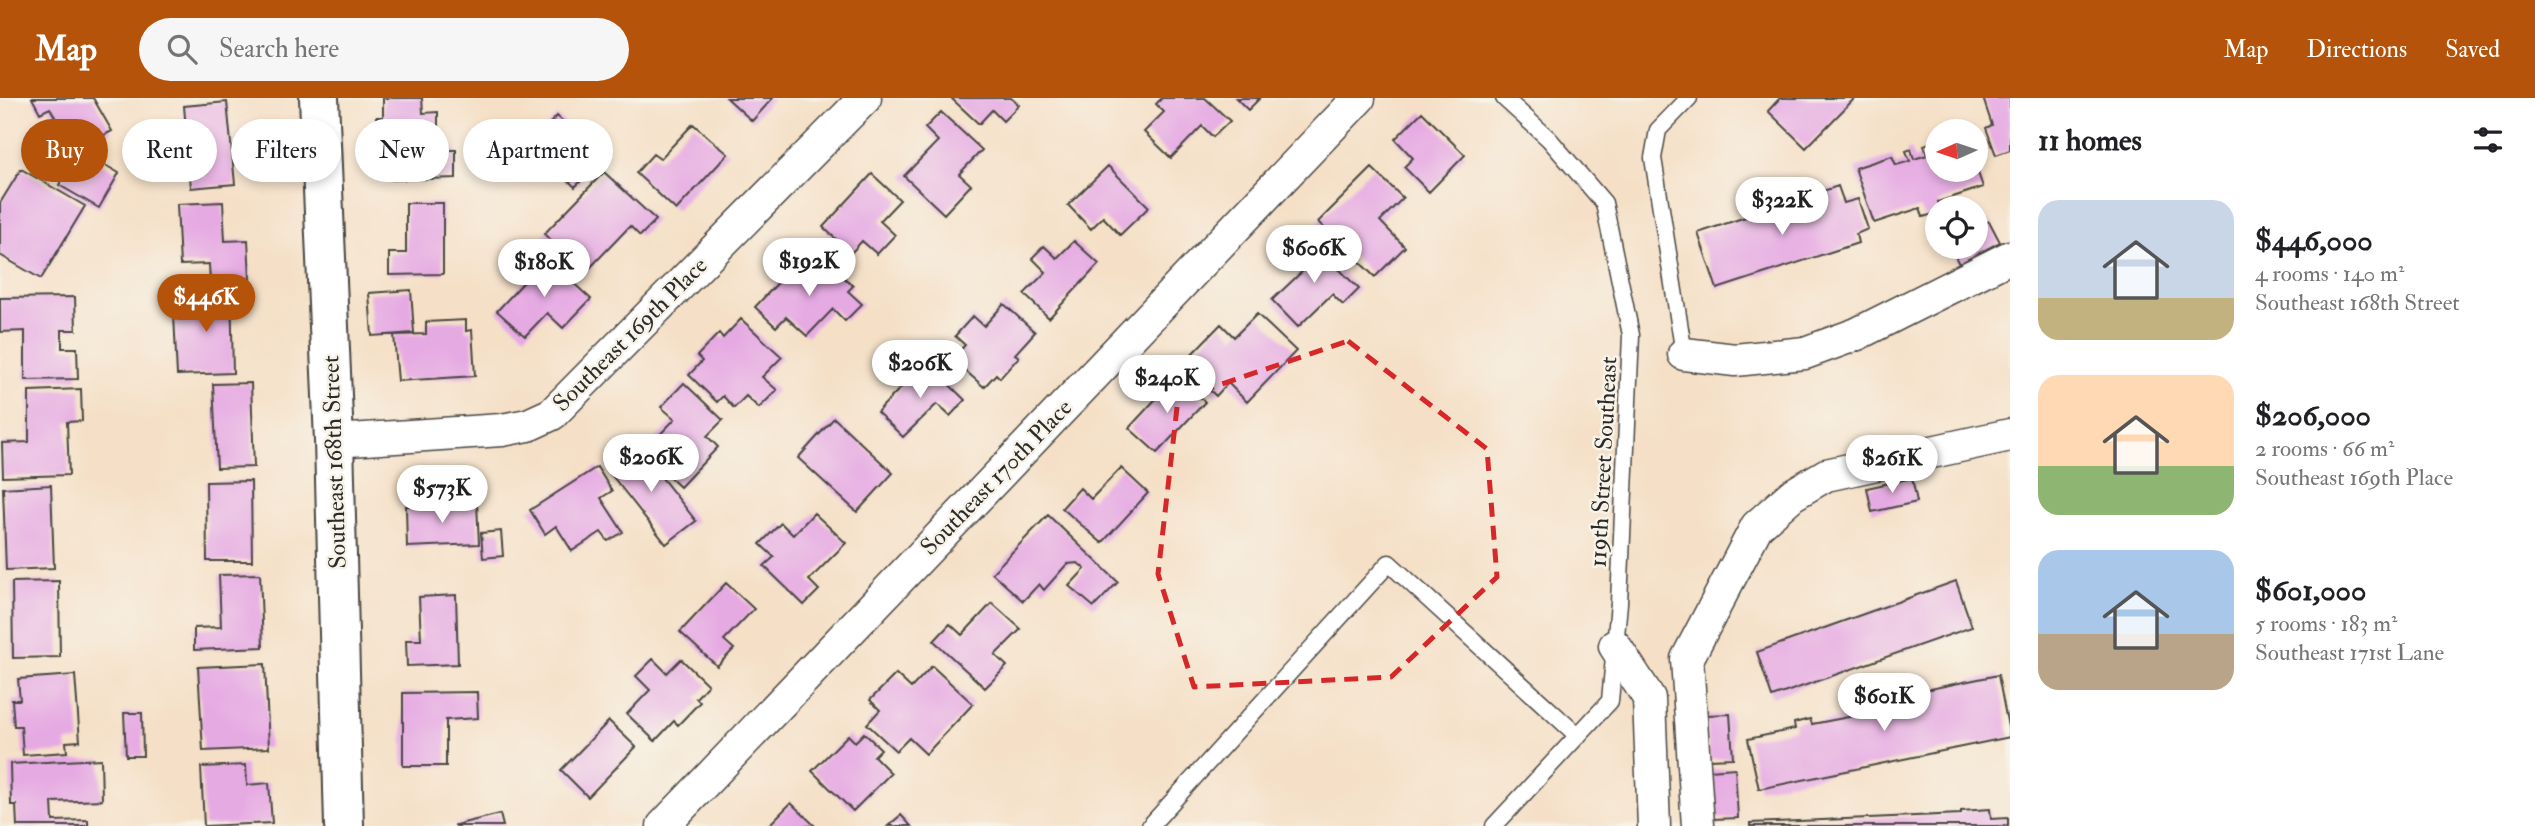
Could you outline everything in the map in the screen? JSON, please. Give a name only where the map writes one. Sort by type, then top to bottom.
[{"type":"street","name":"Southeast 168th Street","points":[[319,98],[334,441],[344,826]]},
{"type":"street","name":"Southeast 169th Place","points":[[334,441],[502,430],[528,425],[552,414],[865,98]]},
{"type":"street","name":"Southeast 170th Place","points":[[663,826],[1359,98]]},
{"type":"street","points":[[1684,354],[1735,360],[1805,353],[1857,334],[2010,257]]},
{"type":"street","points":[[1698,826],[1687,659],[1758,526],[1792,495],[1826,475],[2010,435]]},
{"type":"street","points":[[1615,646],[1649,698],[1654,826]]},
{"type":"lane","name":"119th Street Southeast","points":[[1494,826],[1610,701],[1619,603],[1631,335],[1604,203],[1549,139],[1504,98]]},
{"type":"lane","points":[[1684,354],[1653,158],[1658,130],[1689,98]]},
{"type":"lane","points":[[1150,826],[1389,563],[1578,736]]},
{"type":"highlighted area","points":[[1348,341],[1487,449],[1497,577],[1391,677],[1194,687],[1158,574],[1178,399]]},
{"type":"building","points":[[32,98],[93,98],[105,119],[56,119],[50,108],[40,113]]},
{"type":"building","points":[[383,98],[422,98],[423,113],[438,112],[438,119],[376,119],[383,117]]},
{"type":"building","points":[[727,98],[773,98],[752,121]]},
{"type":"building","points":[[951,98],[1011,98],[1019,105],[1003,121],[992,110],[979,124]]},
{"type":"building","points":[[1162,98],[1205,98],[1230,121],[1213,137],[1202,126],[1171,158],[1144,132],[1164,112],[1156,104]]},
{"type":"building","points":[[1236,98],[1260,98],[1248,110]]},
{"type":"building","points":[[1780,98],[1855,98],[1806,148],[1768,111]]},
{"type":"building","points":[[1983,98],[2010,98],[2010,150],[1996,155],[1988,133],[1988,127],[1992,125]]},
{"type":"building","points":[[227,102],[231,182],[235,184],[191,188],[190,182],[217,182],[217,119],[185,119],[184,106]]},
{"type":"building","points":[[941,112],[982,150],[959,174],[971,185],[944,214],[904,176],[938,141],[925,128]]},
{"type":"building","points":[[1422,112],[1465,155],[1429,192],[1404,167],[1413,158],[1395,139]]},
{"type":"building","points":[[693,124],[728,154],[676,210],[636,173],[653,154],[660,159]]},
{"type":"building","points":[[1911,149],[1914,159],[1925,156],[1925,182],[1981,182],[1983,187],[1956,196],[1925,196],[1925,216],[1920,208],[1874,223],[1855,168],[1892,156],[1896,165],[1910,161],[1906,151]]},
{"type":"building","points":[[449,150],[456,150],[456,178],[449,178]]},
{"type":"building","points":[[1108,166],[1149,207],[1120,235],[1103,217],[1091,229],[1068,205]]},
{"type":"building","points":[[108,167],[119,173],[99,208],[59,185],[61,182],[108,182]]},
{"type":"building","points":[[1372,168],[1403,198],[1380,221],[1405,247],[1375,277],[1318,222]]},
{"type":"building","points":[[21,169],[21,182],[43,182],[85,206],[41,279],[0,255],[0,203]]},
{"type":"building","points":[[872,174],[900,200],[880,221],[895,235],[877,254],[862,241],[851,253],[823,227]]},
{"type":"building","points":[[613,180],[656,220],[640,236],[630,226],[585,273],[544,234],[594,182]]},
{"type":"building","points":[[1838,186],[1844,203],[1858,199],[1868,229],[1856,234],[1858,243],[1717,289],[1698,233]]},
{"type":"building","points":[[223,202],[225,241],[248,240],[250,279],[210,281],[209,264],[180,265],[177,204]]},
{"type":"building","points":[[406,203],[443,203],[443,274],[389,275],[389,253],[406,253]]},
{"type":"building","points":[[1988,222],[2000,242],[1988,248]]},
{"type":"building","points":[[1309,239],[1359,289],[1343,305],[1332,294],[1298,327],[1272,300],[1307,267],[1293,254]]},
{"type":"building","points":[[1074,241],[1099,264],[1049,318],[1024,294],[1046,272],[1032,258],[1044,246],[1057,258]]},
{"type":"building","points":[[822,257],[853,286],[848,291],[862,304],[845,321],[833,309],[807,336],[786,317],[776,327],[755,307],[791,269],[801,278]]},
{"type":"building","points":[[546,258],[591,299],[563,328],[547,313],[525,336],[497,311]]},
{"type":"building","points":[[231,288],[233,373],[177,375],[174,315],[191,314],[191,289]]},
{"type":"building","points":[[411,290],[414,333],[372,336],[369,293]]},
{"type":"building","points":[[75,297],[76,330],[62,330],[62,348],[77,348],[78,379],[25,380],[25,331],[0,332],[0,298]]},
{"type":"building","points":[[1004,304],[1035,332],[1015,354],[1019,357],[1000,378],[996,374],[984,387],[952,359],[965,345],[955,336],[973,316],[984,326]]},
{"type":"building","points":[[1257,314],[1296,351],[1247,402],[1228,383],[1216,396],[1182,364],[1221,324],[1234,337]]},
{"type":"building","points":[[741,319],[782,357],[762,377],[777,390],[759,408],[746,396],[734,408],[723,396],[717,402],[689,375],[702,361],[697,356],[719,333],[723,338]]},
{"type":"building","points":[[466,320],[466,331],[472,330],[475,376],[398,381],[394,335],[426,334],[426,322]]},
{"type":"building","points":[[926,362],[965,400],[950,416],[937,404],[903,437],[877,412]]},
{"type":"building","points":[[1177,376],[1205,402],[1157,453],[1129,428]]},
{"type":"building","points":[[251,383],[254,467],[217,468],[213,384]]},
{"type":"building","points":[[684,383],[723,420],[707,436],[718,447],[680,487],[643,452],[675,419],[661,407]]},
{"type":"building","points":[[81,389],[82,421],[67,422],[69,475],[3,477],[2,443],[29,442],[29,391]]},
{"type":"building","points":[[834,418],[893,473],[857,512],[798,458]]},
{"type":"building","points":[[636,445],[696,521],[666,544],[606,468]]},
{"type":"building","points":[[597,467],[612,491],[601,498],[623,532],[608,541],[601,532],[572,551],[556,526],[545,534],[530,510]]},
{"type":"building","points":[[1121,468],[1148,493],[1102,543],[1062,508],[1080,488],[1091,499]]},
{"type":"building","points":[[1912,478],[1917,502],[1872,512],[1867,488]]},
{"type":"building","points":[[251,481],[252,561],[207,561],[206,482]]},
{"type":"building","points":[[51,485],[54,568],[6,570],[3,488]]},
{"type":"building","points":[[477,504],[479,544],[407,547],[406,506]]},
{"type":"building","points":[[814,513],[846,543],[809,580],[819,590],[804,605],[764,566],[774,557],[760,544],[781,523],[793,535]]},
{"type":"building","points":[[1048,515],[1118,582],[1094,607],[1069,586],[1085,569],[1078,563],[1067,564],[1044,590],[1039,584],[1023,601],[992,573]]},
{"type":"building","points":[[501,531],[503,556],[483,558],[481,533]]},
{"type":"building","points":[[260,574],[263,647],[194,650],[194,628],[221,627],[219,575]]},
{"type":"building","points":[[59,581],[60,657],[13,658],[12,582]]},
{"type":"building","points":[[1956,581],[1972,627],[1772,697],[1757,652]]},
{"type":"building","points":[[726,583],[754,609],[724,640],[734,649],[717,666],[680,632]]},
{"type":"building","points":[[456,595],[458,664],[407,666],[406,640],[421,640],[419,597]]},
{"type":"building","points":[[992,603],[1021,629],[995,655],[1007,666],[985,688],[934,641],[950,624],[962,635]]},
{"type":"building","points":[[653,659],[667,673],[681,659],[708,685],[696,698],[700,702],[678,725],[674,721],[655,741],[627,714],[650,690],[636,676]]},
{"type":"building","points":[[265,664],[269,748],[203,751],[198,667]]},
{"type":"building","points":[[932,666],[973,704],[926,754],[909,738],[896,751],[867,724],[880,710],[870,700],[896,674],[911,688]]},
{"type":"building","points":[[75,675],[80,741],[66,742],[67,752],[23,755],[21,726],[14,726],[12,700],[20,700],[18,679]]},
{"type":"building","points":[[1998,675],[2010,737],[1759,789],[1748,739],[1795,729],[1794,723],[1810,719],[1812,724],[1854,716],[1852,705]]},
{"type":"building","points":[[477,692],[478,718],[446,720],[446,766],[403,766],[403,693]]},
{"type":"building","points":[[124,713],[142,713],[143,756],[126,756]]},
{"type":"building","points":[[1730,714],[1733,758],[1709,759],[1707,715]]},
{"type":"building","points":[[609,721],[636,747],[588,797],[561,770]]},
{"type":"building","points":[[864,733],[881,749],[874,756],[891,773],[853,811],[812,771],[848,735],[855,742]]},
{"type":"building","points":[[101,759],[102,800],[52,802],[53,821],[88,820],[88,826],[17,826],[16,805],[11,805],[10,764]]},
{"type":"building","points":[[246,765],[247,785],[269,783],[272,823],[204,826],[201,767]]},
{"type":"building","points":[[1735,768],[1738,818],[1713,819],[1710,770]]},
{"type":"building","points":[[791,803],[815,826],[768,826]]},
{"type":"building","points":[[1990,809],[1991,819],[2008,818],[2008,826],[1750,826],[1750,823],[1961,814],[1961,811]]},
{"type":"building","points":[[500,814],[503,826],[455,825]]},
{"type":"building","points":[[901,815],[911,826],[888,826]]}]
